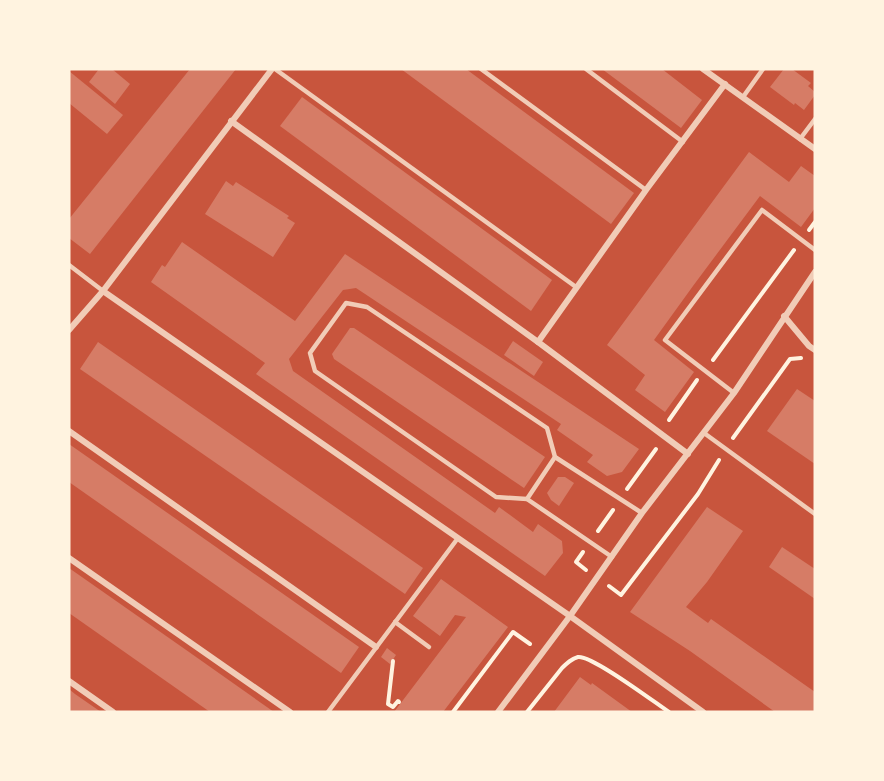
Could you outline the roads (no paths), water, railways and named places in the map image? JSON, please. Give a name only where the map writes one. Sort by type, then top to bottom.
[{"type":"street","points":[[69,330],[103,291],[273,69]]},
{"type":"street","points":[[703,69],[815,149]]},
{"type":"street","points":[[538,342],[725,84]]},
{"type":"street","points":[[231,121],[538,342],[688,454]]},
{"type":"street","points":[[498,712],[570,616],[642,513],[734,393],[815,272]]},
{"type":"street","points":[[103,291],[458,537],[703,712]]},
{"type":"street","points":[[784,316],[815,350]]},
{"type":"street","points":[[69,431],[376,647]]},
{"type":"street","points":[[69,558],[290,712]]},
{"type":"street","points":[[69,681],[113,712]]},
{"type":"lane","points":[[273,69],[576,287]]},
{"type":"lane","points":[[481,69],[646,190]]},
{"type":"lane","points":[[586,69],[683,142]]},
{"type":"lane","points":[[743,97],[764,69]]},
{"type":"lane","points":[[800,139],[815,119]]},
{"type":"lane","points":[[734,393],[665,340],[762,210],[815,250]]},
{"type":"lane","points":[[69,265],[103,291]]},
{"type":"lane","points":[[612,557],[527,499],[496,497],[315,371],[310,353],[346,303],[367,308],[548,428],[555,457],[642,513]]},
{"type":"lane","points":[[704,433],[815,514]]},
{"type":"lane","points":[[527,499],[555,457]]},
{"type":"lane","points":[[328,712],[458,537]]},
{"type":"lane","points":[[395,622],[429,647]]}]
